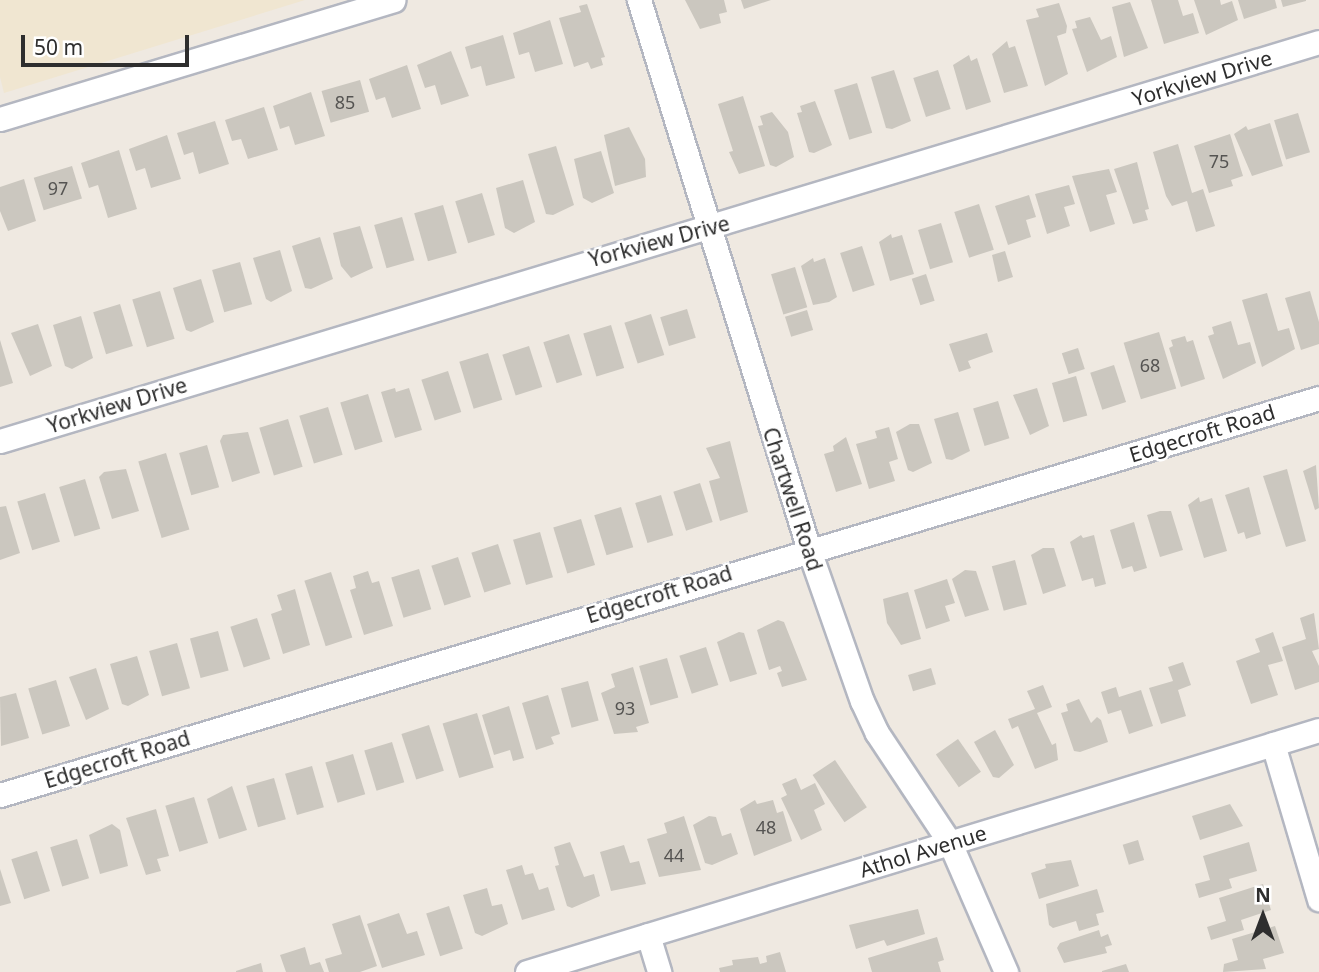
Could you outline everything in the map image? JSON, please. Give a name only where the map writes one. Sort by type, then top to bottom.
[{"type":"street","points":[[0,119],[393,0]]},
{"type":"street","name":"Chartwell Road","points":[[639,0],[809,550],[877,733],[950,843],[1006,972]]},
{"type":"street","name":"Yorkview Drive","points":[[0,441],[1319,42]]},
{"type":"street","name":"Edgecroft Road","points":[[0,795],[1319,398]]},
{"type":"street","name":"Athol Avenue","points":[[527,972],[1319,730]]},
{"type":"street","points":[[1273,744],[1319,899]]},
{"type":"street","points":[[648,935],[659,972]]},
{"type":"shaded area","points":[[0,0],[305,0],[4,93],[0,77]]},
{"type":"building","points":[[685,0],[724,0],[727,12],[719,14],[721,23],[700,29]]},
{"type":"building","points":[[741,0],[771,0],[744,9]]},
{"type":"building","points":[[1151,0],[1178,0],[1183,16],[1193,13],[1199,33],[1164,44]]},
{"type":"building","points":[[1194,0],[1220,0],[1221,5],[1232,1],[1238,20],[1206,35]]},
{"type":"building","points":[[1238,0],[1275,0],[1277,8],[1244,19]]},
{"type":"building","points":[[1281,0],[1306,0],[1306,1],[1283,7]]},
{"type":"building","points":[[1130,2],[1148,48],[1124,57],[1112,7]]},
{"type":"building","points":[[1059,3],[1067,26],[1066,33],[1057,36],[1068,74],[1045,86],[1026,20],[1039,17],[1036,9]]},
{"type":"building","points":[[587,4],[605,57],[601,58],[603,65],[591,69],[588,62],[574,67],[559,18],[581,12],[579,6]]},
{"type":"building","points":[[1090,17],[1101,40],[1111,36],[1117,57],[1087,72],[1072,29],[1077,28],[1075,21]]},
{"type":"building","points":[[550,20],[563,64],[535,72],[529,52],[519,55],[513,33]]},
{"type":"building","points":[[503,35],[515,78],[486,86],[481,66],[471,69],[465,47]]},
{"type":"building","points":[[1007,41],[1009,48],[1015,46],[1028,86],[1004,93],[992,54]]},
{"type":"building","points":[[451,51],[469,96],[441,105],[435,85],[425,88],[417,65]]},
{"type":"building","points":[[969,55],[971,61],[977,58],[991,102],[966,110],[953,65]]},
{"type":"building","points":[[407,65],[421,109],[392,118],[385,97],[376,100],[369,79]]},
{"type":"building","points":[[894,70],[911,121],[892,129],[886,128],[871,77]]},
{"type":"building","points":[[938,70],[951,109],[926,117],[913,78]]},
{"type":"building","points":[[360,80],[369,112],[331,123],[322,91]]},
{"type":"building","points":[[857,83],[872,133],[849,140],[834,90]]},
{"type":"building","points":[[311,92],[325,136],[295,145],[289,126],[280,129],[273,106]]},
{"type":"building","points":[[743,96],[765,166],[739,174],[729,152],[733,151],[718,104]]},
{"type":"building","points":[[815,101],[832,145],[814,153],[809,152],[797,113],[802,112],[800,106]]},
{"type":"building","points":[[264,107],[278,150],[248,159],[241,139],[232,141],[225,120]]},
{"type":"building","points":[[772,112],[788,132],[794,157],[776,167],[770,165],[758,126],[763,125],[760,116]]},
{"type":"building","points":[[1298,113],[1310,152],[1286,160],[1274,120]]},
{"type":"building","points":[[215,121],[229,164],[199,174],[193,152],[184,155],[177,133]]},
{"type":"building","points":[[1270,123],[1283,166],[1252,176],[1234,134],[1246,126],[1248,130]]},
{"type":"building","points":[[629,127],[645,159],[646,177],[615,186],[604,135]]},
{"type":"building","points":[[1230,134],[1243,176],[1231,180],[1233,186],[1209,193],[1194,146]]},
{"type":"building","points":[[167,135],[181,179],[151,188],[145,168],[136,171],[129,149]]},
{"type":"building","points":[[1178,144],[1192,193],[1203,189],[1215,226],[1196,232],[1187,201],[1172,206],[1166,196],[1153,152]]},
{"type":"building","points":[[556,146],[574,205],[553,215],[546,214],[528,154]]},
{"type":"building","points":[[119,150],[137,209],[108,218],[98,185],[89,188],[81,163]]},
{"type":"building","points":[[601,151],[614,193],[592,203],[583,198],[574,159]]},
{"type":"building","points":[[1137,162],[1149,209],[1145,210],[1148,220],[1133,224],[1114,169]]},
{"type":"building","points":[[72,166],[82,199],[44,210],[34,178]]},
{"type":"building","points":[[1109,169],[1117,192],[1106,195],[1115,224],[1090,232],[1072,176]]},
{"type":"building","points":[[24,179],[36,221],[8,231],[0,211],[0,187]]},
{"type":"building","points":[[523,180],[535,222],[514,233],[505,228],[496,188]]},
{"type":"building","points":[[1069,185],[1075,204],[1064,207],[1070,226],[1047,234],[1035,194]]},
{"type":"building","points":[[482,193],[495,235],[468,243],[455,201]]},
{"type":"building","points":[[1029,195],[1036,217],[1026,220],[1031,237],[1008,245],[995,206]]},
{"type":"building","points":[[979,204],[994,250],[969,258],[954,212]]},
{"type":"building","points":[[443,205],[457,253],[428,261],[414,213]]},
{"type":"building","points":[[402,217],[414,260],[387,268],[374,225]]},
{"type":"building","points":[[941,223],[953,262],[930,269],[918,230]]},
{"type":"building","points":[[360,226],[373,268],[351,278],[341,266],[333,233]]},
{"type":"building","points":[[891,234],[892,238],[902,235],[914,274],[890,281],[879,242]]},
{"type":"building","points":[[320,237],[333,279],[311,289],[305,288],[292,246]]},
{"type":"building","points":[[862,246],[875,285],[853,292],[840,253]]},
{"type":"building","points":[[280,250],[292,291],[271,302],[266,299],[253,258]]},
{"type":"building","points":[[1005,251],[1013,277],[998,282],[992,255]]},
{"type":"building","points":[[813,258],[814,262],[825,258],[837,297],[829,302],[813,305],[801,266]]},
{"type":"building","points":[[240,262],[252,304],[224,312],[212,270]]},
{"type":"building","points":[[795,267],[807,307],[783,314],[771,274]]},
{"type":"building","points":[[926,274],[935,301],[920,305],[912,279]]},
{"type":"building","points":[[201,279],[214,322],[191,332],[186,330],[173,288]]},
{"type":"building","points":[[160,291],[175,339],[147,347],[132,299]]},
{"type":"building","points":[[1310,291],[1319,322],[1319,344],[1301,350],[1285,298]]},
{"type":"building","points":[[1267,293],[1278,331],[1289,328],[1295,349],[1262,367],[1242,300]]},
{"type":"building","points":[[120,304],[133,346],[106,354],[93,312]]},
{"type":"building","points":[[687,309],[696,338],[669,346],[660,317]]},
{"type":"building","points":[[807,310],[813,330],[791,337],[785,317]]},
{"type":"building","points":[[651,314],[664,355],[638,364],[624,323]]},
{"type":"building","points":[[81,316],[93,358],[72,369],[65,366],[53,325]]},
{"type":"building","points":[[1231,321],[1238,345],[1250,342],[1256,363],[1223,379],[1208,336],[1214,334],[1212,327]]},
{"type":"building","points":[[38,324],[52,366],[30,376],[11,333]]},
{"type":"building","points":[[611,325],[624,368],[596,377],[583,333]]},
{"type":"building","points":[[1159,332],[1176,388],[1141,399],[1124,343]]},
{"type":"building","points":[[987,333],[993,352],[968,361],[971,368],[959,372],[949,344]]},
{"type":"building","points":[[569,334],[582,375],[557,383],[543,342]]},
{"type":"building","points":[[1185,336],[1187,342],[1193,340],[1205,379],[1181,387],[1169,348],[1173,346],[1171,340]]},
{"type":"building","points":[[0,340],[13,383],[0,387]]},
{"type":"building","points":[[529,346],[542,387],[516,396],[502,355]]},
{"type":"building","points":[[1078,348],[1085,369],[1069,374],[1062,353]]},
{"type":"building","points":[[488,353],[502,400],[474,409],[459,362]]},
{"type":"building","points":[[1114,365],[1126,402],[1102,410],[1090,373]]},
{"type":"building","points":[[448,371],[461,412],[435,421],[421,380]]},
{"type":"building","points":[[1076,376],[1087,415],[1063,422],[1052,383]]},
{"type":"building","points":[[395,388],[396,392],[409,388],[422,430],[395,438],[381,392]]},
{"type":"building","points":[[1037,388],[1049,426],[1030,435],[1013,395]]},
{"type":"building","points":[[368,394],[383,442],[355,450],[340,402]]},
{"type":"building","points":[[998,401],[1009,438],[985,446],[973,409]]},
{"type":"building","points":[[328,407],[343,455],[314,464],[299,416]]},
{"type":"building","points":[[958,412],[970,451],[952,460],[946,459],[934,419]]},
{"type":"building","points":[[288,419],[303,467],[274,476],[259,428]]},
{"type":"building","points":[[910,424],[919,424],[932,463],[913,472],[908,470],[896,432]]},
{"type":"building","points":[[889,427],[898,459],[889,462],[895,481],[869,489],[856,444],[877,438],[875,431]]},
{"type":"building","points":[[248,432],[260,473],[232,482],[220,441],[223,435]]},
{"type":"building","points":[[846,437],[862,484],[836,492],[824,454],[834,451],[833,446]]},
{"type":"building","points":[[730,441],[748,512],[720,521],[709,481],[720,478],[706,448]]},
{"type":"building","points":[[207,445],[219,487],[191,495],[179,453]]},
{"type":"building","points":[[166,453],[189,530],[162,538],[138,461]]},
{"type":"building","points":[[1316,465],[1319,508],[1315,510],[1303,471]]},
{"type":"building","points":[[126,469],[139,511],[112,519],[99,477],[104,472]]},
{"type":"building","points":[[1287,469],[1306,541],[1286,547],[1263,476]]},
{"type":"building","points":[[85,479],[100,529],[74,537],[59,487]]},
{"type":"building","points":[[700,483],[713,522],[686,531],[673,492]]},
{"type":"building","points":[[1249,487],[1261,534],[1246,539],[1244,532],[1238,534],[1225,495]]},
{"type":"building","points":[[45,493],[60,542],[32,550],[17,501]]},
{"type":"building","points":[[661,495],[673,535],[647,543],[635,503]]},
{"type":"building","points":[[1199,497],[1200,502],[1212,498],[1227,551],[1204,558],[1188,505]]},
{"type":"building","points":[[6,506],[20,553],[0,560],[0,507]]},
{"type":"building","points":[[621,507],[633,547],[607,555],[594,515]]},
{"type":"building","points":[[1171,511],[1183,550],[1160,557],[1147,515]]},
{"type":"building","points":[[581,519],[595,565],[567,573],[553,527]]},
{"type":"building","points":[[1134,522],[1147,568],[1134,572],[1132,566],[1122,569],[1110,530]]},
{"type":"building","points":[[540,532],[553,577],[526,585],[513,540]]},
{"type":"building","points":[[1081,535],[1083,538],[1094,535],[1106,584],[1095,587],[1093,578],[1082,581],[1070,542]]},
{"type":"building","points":[[498,544],[511,584],[484,593],[471,553]]},
{"type":"building","points":[[1043,548],[1054,548],[1066,586],[1043,594],[1031,555]]},
{"type":"building","points":[[458,557],[471,597],[444,606],[431,566]]},
{"type":"building","points":[[1015,560],[1027,604],[1004,611],[992,566]]},
{"type":"building","points":[[419,569],[431,609],[404,618],[391,577]]},
{"type":"building","points":[[965,570],[976,571],[989,610],[965,617],[952,579]]},
{"type":"building","points":[[368,571],[372,583],[379,581],[393,626],[364,635],[350,590],[356,588],[353,576]]},
{"type":"building","points":[[331,572],[352,638],[326,646],[304,581]]},
{"type":"building","points":[[947,579],[955,603],[945,606],[950,621],[926,629],[914,590]]},
{"type":"building","points":[[295,589],[310,645],[283,654],[271,614],[282,610],[277,595]]},
{"type":"building","points":[[908,592],[921,639],[901,645],[887,623],[883,599]]},
{"type":"building","points":[[1314,613],[1319,649],[1312,651],[1319,666],[1319,682],[1295,690],[1282,647],[1306,639],[1300,618]]},
{"type":"building","points":[[257,618],[270,659],[244,668],[230,627]]},
{"type":"building","points":[[778,620],[784,622],[807,680],[782,687],[777,673],[782,671],[780,666],[769,670],[757,630]]},
{"type":"building","points":[[218,631],[229,671],[201,678],[190,639]]},
{"type":"building","points":[[739,632],[744,633],[757,674],[730,682],[717,642]]},
{"type":"building","points":[[1273,632],[1283,661],[1268,665],[1278,695],[1251,704],[1236,661],[1260,652],[1255,639]]},
{"type":"building","points":[[177,643],[190,688],[162,696],[149,651]]},
{"type":"building","points":[[706,647],[718,685],[692,694],[679,656]]},
{"type":"building","points":[[137,656],[149,695],[128,706],[122,704],[110,664]]},
{"type":"building","points":[[667,658],[678,697],[650,705],[639,666]]},
{"type":"building","points":[[1183,662],[1191,685],[1178,690],[1186,716],[1161,724],[1149,688],[1173,681],[1168,667]]},
{"type":"building","points":[[633,667],[649,723],[636,727],[638,732],[614,734],[601,693],[615,687],[611,674]]},
{"type":"building","points":[[96,668],[109,709],[86,720],[69,677]]},
{"type":"building","points":[[931,668],[936,684],[913,691],[908,675]]},
{"type":"building","points":[[56,680],[70,726],[42,734],[28,688]]},
{"type":"building","points":[[588,681],[599,721],[572,728],[561,688]]},
{"type":"building","points":[[1043,685],[1052,707],[1037,713],[1052,745],[1056,743],[1058,760],[1035,769],[1018,726],[1012,729],[1008,719],[1035,709],[1027,691]]},
{"type":"building","points":[[1116,687],[1119,697],[1141,690],[1153,726],[1129,734],[1121,710],[1108,714],[1101,692]]},
{"type":"building","points":[[16,693],[29,738],[1,746],[0,697]]},
{"type":"building","points":[[548,695],[560,734],[551,737],[554,744],[536,750],[522,703]]},
{"type":"building","points":[[1079,699],[1091,723],[1097,717],[1101,720],[1108,742],[1080,752],[1074,751],[1061,713],[1068,711],[1066,704]]},
{"type":"building","points":[[509,706],[524,758],[513,761],[510,750],[494,755],[482,715]]},
{"type":"building","points":[[477,713],[494,768],[459,778],[443,724]]},
{"type":"building","points":[[429,725],[444,771],[416,780],[401,734]]},
{"type":"building","points":[[995,730],[1014,765],[999,778],[993,777],[974,742]]},
{"type":"building","points":[[958,739],[981,772],[959,787],[936,754]]},
{"type":"building","points":[[392,742],[404,782],[377,791],[364,750]]},
{"type":"building","points":[[353,754],[365,794],[338,803],[325,762]]},
{"type":"building","points":[[835,760],[867,807],[844,822],[813,775]]},
{"type":"building","points":[[312,766],[324,807],[297,815],[285,774]]},
{"type":"building","points":[[274,778],[286,819],[258,827],[246,786]]},
{"type":"building","points":[[796,778],[801,790],[815,783],[825,804],[814,810],[822,830],[801,840],[781,798],[787,795],[782,784]]},
{"type":"building","points":[[232,786],[247,830],[219,839],[207,799]]},
{"type":"building","points":[[194,797],[208,843],[179,852],[165,806]]},
{"type":"building","points":[[755,800],[757,804],[773,800],[777,813],[783,811],[792,841],[754,856],[740,809]]},
{"type":"building","points":[[1230,804],[1243,826],[1200,840],[1192,816]]},
{"type":"building","points":[[156,809],[169,856],[157,859],[161,871],[146,875],[126,818]]},
{"type":"building","points":[[684,816],[701,870],[659,877],[647,839],[667,833],[664,823]]},
{"type":"building","points":[[709,816],[716,817],[722,836],[731,833],[738,854],[712,865],[705,863],[693,825]]},
{"type":"building","points":[[112,824],[120,830],[128,866],[100,874],[89,835]]},
{"type":"building","points":[[77,839],[89,878],[62,886],[50,847]]},
{"type":"building","points":[[1138,840],[1144,860],[1129,865],[1123,845]]},
{"type":"building","points":[[570,842],[584,877],[594,874],[600,896],[572,908],[567,906],[555,866],[559,865],[554,847]]},
{"type":"building","points":[[1249,842],[1257,871],[1229,879],[1232,888],[1199,898],[1195,884],[1210,880],[1203,856]]},
{"type":"building","points":[[624,845],[630,863],[639,861],[646,884],[611,891],[600,852]]},
{"type":"building","points":[[37,851],[50,891],[24,899],[11,859]]},
{"type":"building","points":[[1071,860],[1079,886],[1039,899],[1031,873],[1046,868],[1045,864]]},
{"type":"building","points":[[522,865],[525,875],[533,873],[539,890],[548,887],[555,910],[522,920],[506,870]]},
{"type":"building","points":[[0,869],[11,903],[0,906]]},
{"type":"building","points":[[1263,884],[1271,910],[1241,920],[1244,930],[1211,940],[1207,927],[1226,921],[1219,898]]},
{"type":"building","points":[[487,888],[492,906],[502,904],[508,924],[482,936],[475,933],[463,895]]},
{"type":"building","points":[[1097,889],[1104,912],[1096,914],[1099,925],[1079,931],[1076,921],[1053,928],[1049,925],[1046,904]]},
{"type":"building","points":[[449,906],[463,949],[440,956],[426,913]]},
{"type":"building","points":[[918,909],[925,934],[887,946],[884,940],[856,949],[849,925]]},
{"type":"building","points":[[399,913],[407,934],[417,931],[425,955],[382,968],[367,924]]},
{"type":"building","points":[[360,915],[377,966],[360,972],[329,972],[325,959],[342,954],[332,924]]},
{"type":"building","points":[[1275,926],[1284,953],[1263,959],[1266,969],[1223,972],[1224,964],[1238,960],[1232,939]]},
{"type":"building","points":[[1099,930],[1101,937],[1108,934],[1112,945],[1105,947],[1107,953],[1064,963],[1057,948],[1060,943]]},
{"type":"building","points":[[937,937],[944,960],[938,962],[941,972],[872,972],[868,958]]},
{"type":"building","points":[[305,947],[310,965],[320,962],[324,972],[286,972],[280,955]]},
{"type":"building","points":[[780,952],[786,972],[720,972],[719,968],[733,965],[732,960],[758,957],[760,964],[767,962],[766,956]]},
{"type":"building","points":[[261,963],[263,972],[236,972],[236,971]]},
{"type":"building","points":[[1126,964],[1129,972],[1102,972],[1102,971]]}]
